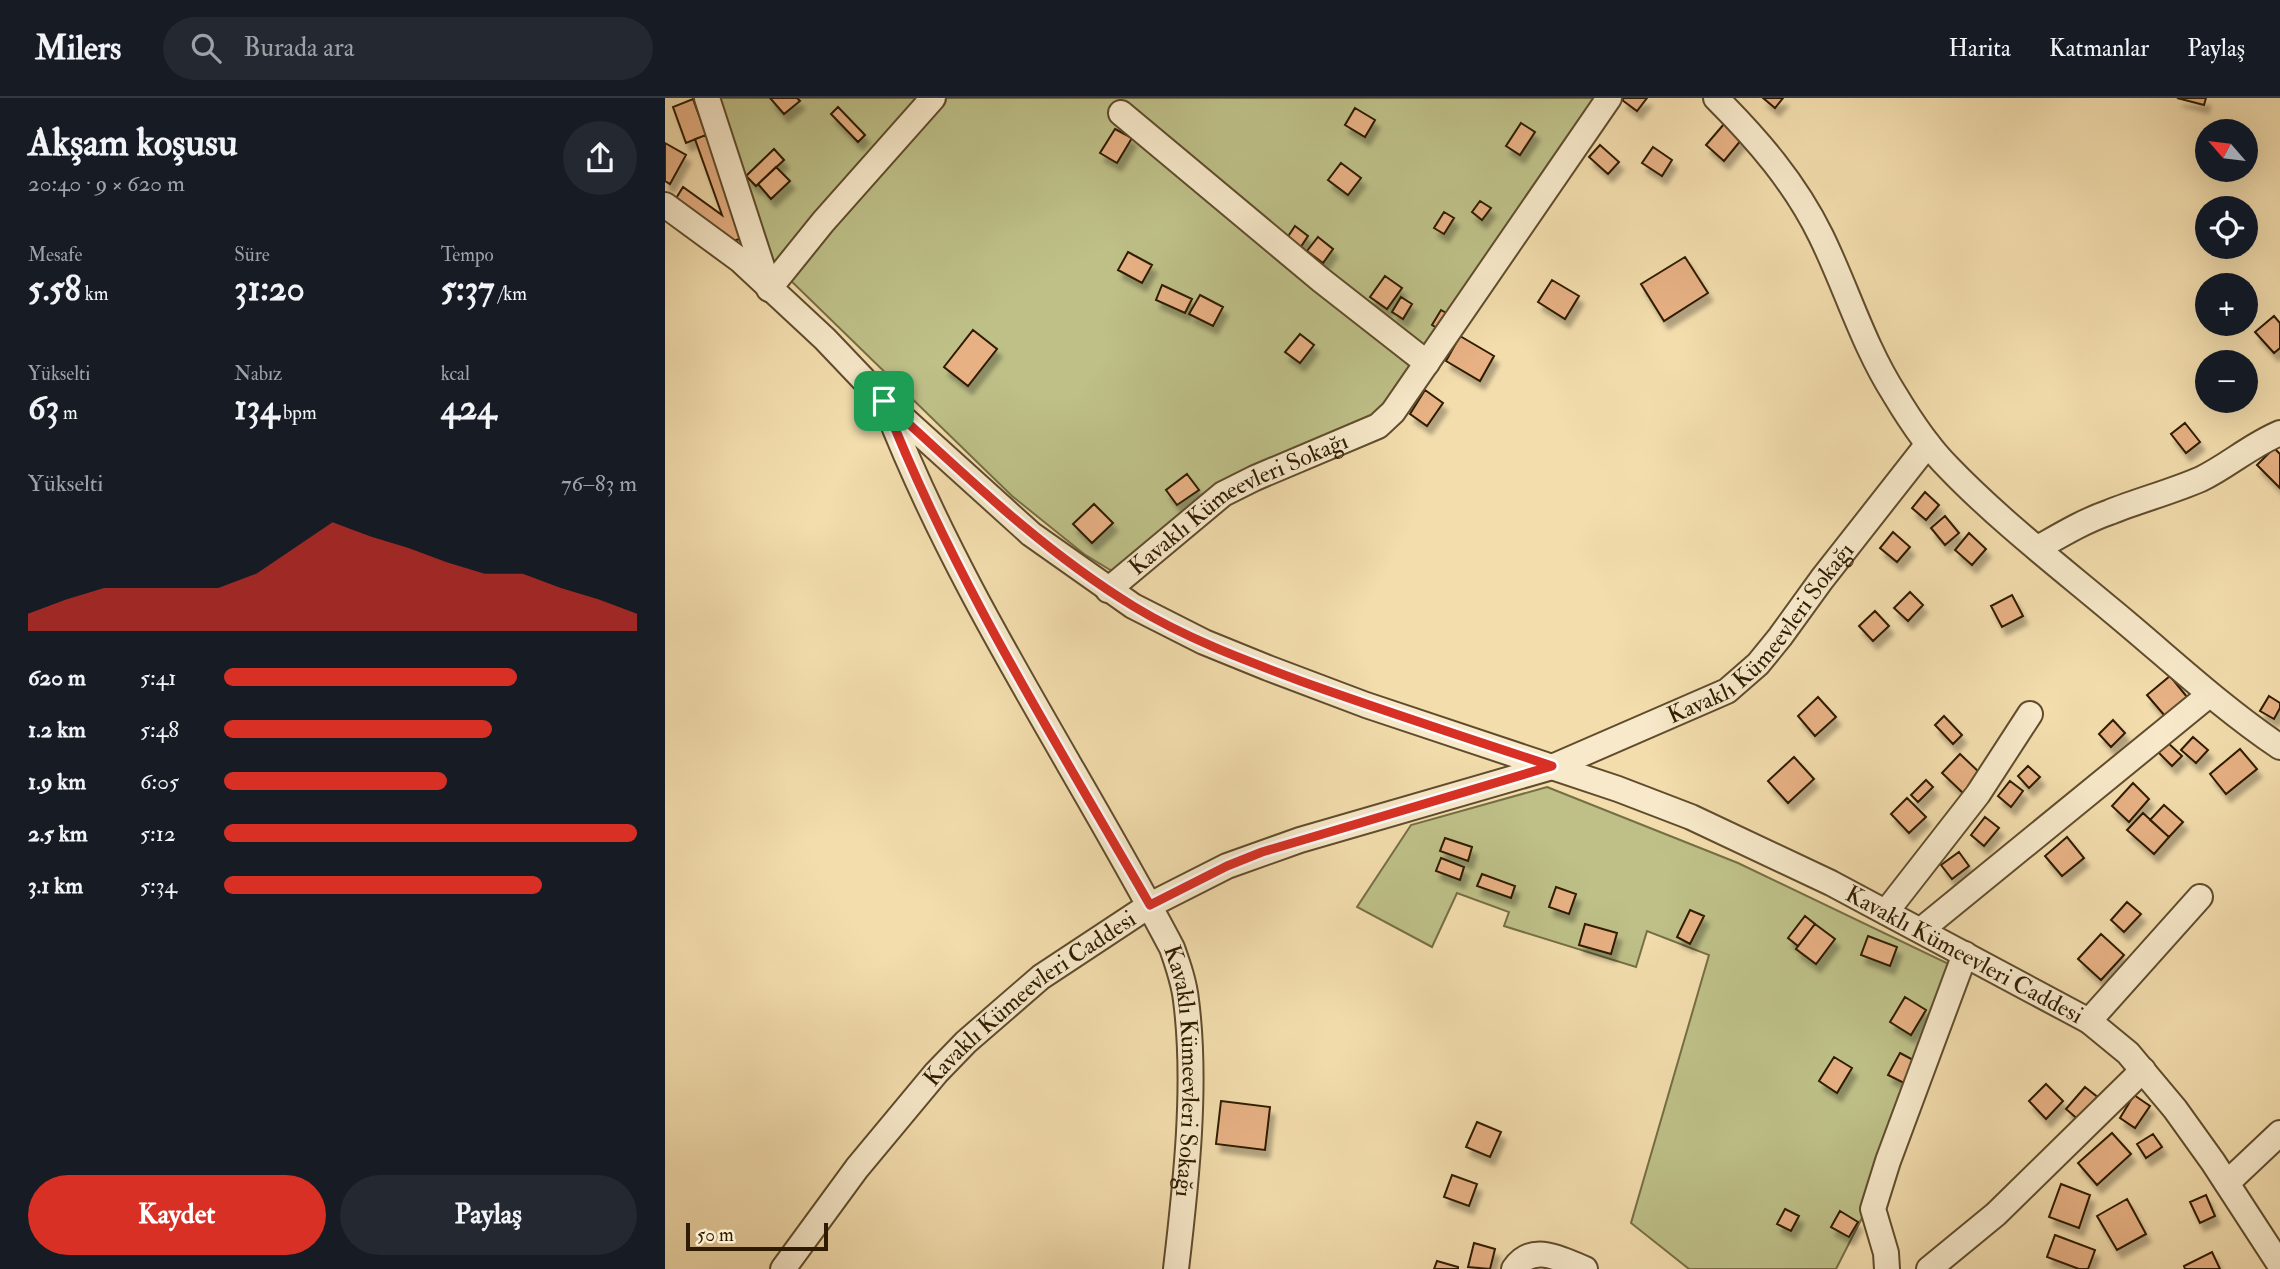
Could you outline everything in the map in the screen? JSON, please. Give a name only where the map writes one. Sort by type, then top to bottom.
[{"type":"street","points":[[707,98],[769,289]]},
{"type":"street","points":[[769,289],[823,222],[933,98]]},
{"type":"street","name":"Kavaklı Kümeevleri Sokağı","points":[[1108,590],[1223,494],[1378,426],[1393,412],[1609,98]]},
{"type":"street","points":[[1716,98],[1770,155],[1799,196],[1820,234],[1893,393],[1947,467],[2209,695],[2280,747]]},
{"type":"street","points":[[1121,113],[1321,280],[1427,363]]},
{"type":"street","name":"Kavaklı Kümeevleri Caddesi","points":[[665,205],[740,260],[825,340],[884,401],[1031,534],[1108,590],[1162,622],[1268,668],[1366,705],[1552,766],[1691,817],[1786,860],[2089,1021],[2128,1053],[2175,1109],[2228,1183],[2280,1265]]},
{"type":"street","name":"Kavaklı Kümeevleri Sokağı","points":[[884,401],[913,473],[981,610],[1172,948],[1186,997],[1190,1101],[1175,1269]]},
{"type":"street","points":[[2038,548],[2108,512],[2173,490],[2214,472],[2280,433]]},
{"type":"street","name":"Kavaklı Kümeevleri Sokağı","points":[[1552,766],[1709,700],[1740,681],[1780,637],[1928,444]]},
{"type":"street","points":[[1921,930],[2209,695]]},
{"type":"street","points":[[1887,912],[1978,794],[2030,714]]},
{"type":"street","name":"Kavaklı Kümeevleri Caddesi","points":[[783,1269],[882,1136],[966,1042],[1041,977],[1150,905],[1205,876],[1262,852],[1552,766]]},
{"type":"street","points":[[2089,1021],[2200,897]]},
{"type":"street","points":[[1887,1269],[1886,1253],[1873,1209],[1888,1161],[1965,954]]},
{"type":"street","points":[[1929,1269],[1996,1214],[2143,1070]]},
{"type":"street","points":[[2228,1183],[2280,1133]]},
{"type":"street","points":[[1514,1269],[1521,1258],[1538,1253],[1585,1269]]},
{"type":"green space","points":[[717,98],[930,98],[775,265]]},
{"type":"green space","points":[[940,98],[1601,98],[1388,406],[1112,571],[1084,554],[1012,496],[785,275]]},
{"type":"green space","points":[[1547,787],[1738,863],[1953,966],[1865,1212],[1836,1269],[1689,1269],[1631,1223],[1709,955],[1647,931],[1636,967],[1504,926],[1509,912],[1457,893],[1432,947],[1357,907],[1411,825]]},
{"type":"building","points":[[770,98],[797,98],[800,101],[784,114]]},
{"type":"building","points":[[1647,98],[1637,111],[1622,100]]},
{"type":"building","points":[[1763,98],[1783,98],[1775,108]]},
{"type":"building","points":[[2177,98],[2206,98],[2204,105]]},
{"type":"building","points":[[693,99],[706,135],[686,143],[673,107]]},
{"type":"building","points":[[838,107],[865,135],[858,142],[831,114]]},
{"type":"building","points":[[1355,108],[1375,120],[1365,137],[1345,125]]},
{"type":"building","points":[[1521,123],[1535,132],[1520,155],[1506,146]]},
{"type":"building","points":[[1724,124],[1742,139],[1724,161],[1706,145]]},
{"type":"building","points":[[1115,129],[1132,138],[1117,163],[1100,153]]},
{"type":"building","points":[[706,135],[743,238],[733,241],[675,200],[683,187],[722,215],[695,139]]},
{"type":"building","points":[[665,143],[686,155],[670,184],[665,181]]},
{"type":"building","points":[[1600,145],[1619,162],[1608,174],[1589,157]]},
{"type":"building","points":[[1653,147],[1672,160],[1662,176],[1642,163]]},
{"type":"building","points":[[774,149],[784,160],[756,186],[746,176]]},
{"type":"building","points":[[1341,163],[1361,178],[1348,195],[1328,180]]},
{"type":"building","points":[[776,167],[790,181],[771,199],[758,184]]},
{"type":"building","points":[[1480,201],[1491,208],[1482,220],[1472,212]]},
{"type":"building","points":[[1444,212],[1454,218],[1444,234],[1434,228]]},
{"type":"building","points":[[1295,226],[1308,236],[1300,248],[1287,238]]},
{"type":"building","points":[[1318,237],[1333,249],[1323,263],[1307,251]]},
{"type":"building","points":[[1128,252],[1152,265],[1142,283],[1118,270]]},
{"type":"building","points":[[1685,257],[1708,293],[1664,321],[1641,284]]},
{"type":"building","points":[[1385,276],[1402,288],[1387,309],[1370,297]]},
{"type":"building","points":[[1552,280],[1579,296],[1565,319],[1538,302]]},
{"type":"building","points":[[1162,285],[1192,299],[1185,313],[1156,300]]},
{"type":"building","points":[[1200,295],[1223,307],[1213,326],[1189,314]]},
{"type":"building","points":[[1401,297],[1412,304],[1403,319],[1392,312]]},
{"type":"building","points":[[1441,310],[1453,317],[1444,332],[1432,325]]},
{"type":"building","points":[[2274,316],[2280,323],[2280,348],[2274,353],[2258,335],[2258,329]]},
{"type":"building","points":[[973,330],[997,349],[968,386],[944,367]]},
{"type":"building","points":[[1300,334],[1314,345],[1300,363],[1285,352]]},
{"type":"building","points":[[1460,336],[1494,356],[1480,381],[1446,361]]},
{"type":"building","points":[[1425,390],[1443,403],[1427,426],[1410,414]]},
{"type":"building","points":[[2185,423],[2200,442],[2186,453],[2171,434]]},
{"type":"building","points":[[2274,448],[2280,454],[2280,488],[2257,465]]},
{"type":"building","points":[[1187,474],[1199,490],[1177,505],[1166,490]]},
{"type":"building","points":[[1925,492],[1939,505],[1926,520],[1912,508]]},
{"type":"building","points":[[1094,504],[1113,523],[1092,543],[1073,524]]},
{"type":"building","points":[[1945,516],[1959,533],[1945,545],[1931,528]]},
{"type":"building","points":[[1893,532],[1910,547],[1897,562],[1880,548]]},
{"type":"building","points":[[1969,533],[1986,549],[1972,565],[1955,550]]},
{"type":"building","points":[[1910,592],[1923,605],[1908,621],[1894,608]]},
{"type":"building","points":[[2012,595],[2023,616],[2002,627],[1991,606]]},
{"type":"building","points":[[1875,611],[1889,626],[1873,641],[1859,626]]},
{"type":"building","points":[[2170,676],[2187,697],[2165,716],[2147,695]]},
{"type":"building","points":[[2269,696],[2280,703],[2274,719],[2260,711]]},
{"type":"building","points":[[1818,697],[1836,717],[1815,736],[1798,716]]},
{"type":"building","points":[[1944,716],[1962,735],[1953,744],[1935,725]]},
{"type":"building","points":[[2113,720],[2125,733],[2111,747],[2099,734]]},
{"type":"building","points":[[2193,737],[2208,750],[2196,763],[2181,750]]},
{"type":"building","points":[[2166,741],[2182,756],[2172,766],[2157,751]]},
{"type":"building","points":[[2240,749],[2257,769],[2226,794],[2210,774]]},
{"type":"building","points":[[1960,754],[1981,774],[1963,793],[1942,773]]},
{"type":"building","points":[[1794,757],[1814,779],[1788,803],[1768,781]]},
{"type":"building","points":[[2028,766],[2040,777],[2029,788],[2018,776]]},
{"type":"building","points":[[1926,780],[1933,787],[1918,802],[1911,795]]},
{"type":"building","points":[[2010,781],[2023,791],[2011,807],[1998,796]]},
{"type":"building","points":[[2133,783],[2149,799],[2129,822],[2112,806]]},
{"type":"building","points":[[1907,798],[1926,817],[1909,833],[1891,814]]},
{"type":"building","points":[[2164,805],[2183,822],[2169,837],[2150,820]]},
{"type":"building","points":[[2143,813],[2169,837],[2154,854],[2127,830]]},
{"type":"building","points":[[1985,817],[1999,828],[1984,846],[1971,835]]},
{"type":"building","points":[[2067,837],[2084,858],[2062,876],[2045,856]]},
{"type":"building","points":[[1445,838],[1472,847],[1468,861],[1440,851]]},
{"type":"building","points":[[1959,852],[1969,866],[1952,879],[1941,865]]},
{"type":"building","points":[[1441,858],[1464,867],[1460,880],[1436,871]]},
{"type":"building","points":[[1482,874],[1515,886],[1511,898],[1477,886]]},
{"type":"building","points":[[1556,887],[1576,894],[1569,914],[1549,907]]},
{"type":"building","points":[[2127,902],[2141,914],[2124,932],[2111,920]]},
{"type":"building","points":[[1690,910],[1704,916],[1690,944],[1677,937]]},
{"type":"building","points":[[1805,916],[1815,924],[1798,946],[1788,938]]},
{"type":"building","points":[[1585,924],[1617,933],[1611,954],[1579,945]]},
{"type":"building","points":[[1815,924],[1835,939],[1816,964],[1796,949]]},
{"type":"building","points":[[2101,934],[2124,955],[2101,980],[2078,959]]},
{"type":"building","points":[[1868,936],[1897,947],[1890,966],[1861,955]]},
{"type":"building","points":[[1905,997],[1926,1010],[1911,1035],[1890,1022]]},
{"type":"building","points":[[1900,1053],[1917,1062],[1906,1084],[1888,1075]]},
{"type":"building","points":[[1834,1057],[1852,1068],[1837,1093],[1819,1081]]},
{"type":"building","points":[[2046,1084],[2063,1101],[2046,1119],[2029,1101]]},
{"type":"building","points":[[2085,1087],[2100,1099],[2081,1122],[2066,1109]]},
{"type":"building","points":[[2134,1095],[2150,1106],[2135,1128],[2120,1118]]},
{"type":"building","points":[[1221,1101],[1270,1107],[1265,1150],[1216,1144]]},
{"type":"building","points":[[1477,1122],[1501,1132],[1490,1157],[1466,1147]]},
{"type":"building","points":[[2112,1133],[2131,1154],[2097,1185],[2078,1163]]},
{"type":"building","points":[[2153,1134],[2162,1147],[2146,1158],[2137,1144]]},
{"type":"building","points":[[1452,1175],[1477,1184],[1469,1206],[1444,1197]]},
{"type":"building","points":[[2061,1184],[2090,1195],[2079,1228],[2049,1217]]},
{"type":"building","points":[[2206,1195],[2215,1216],[2200,1223],[2190,1202]]},
{"type":"building","points":[[2127,1199],[2146,1234],[2117,1250],[2097,1216]]},
{"type":"building","points":[[1785,1209],[1799,1216],[1791,1231],[1777,1224]]},
{"type":"building","points":[[1840,1211],[1858,1222],[1849,1237],[1831,1227]]},
{"type":"building","points":[[2055,1235],[2095,1250],[2088,1269],[2079,1269],[2047,1257]]},
{"type":"building","points":[[1474,1243],[1495,1249],[1490,1269],[1468,1267]]},
{"type":"building","points":[[2212,1252],[2220,1269],[2185,1269],[2184,1266]]},
{"type":"building","points":[[1437,1261],[1458,1267],[1458,1269],[1434,1269]]},
{"type":"route","points":[[884,401],[1031,534],[1108,590],[1162,622],[1204,642],[1366,705],[1552,766],[1262,852],[1194,881],[1150,905],[981,610],[907,461],[884,401]]}]
